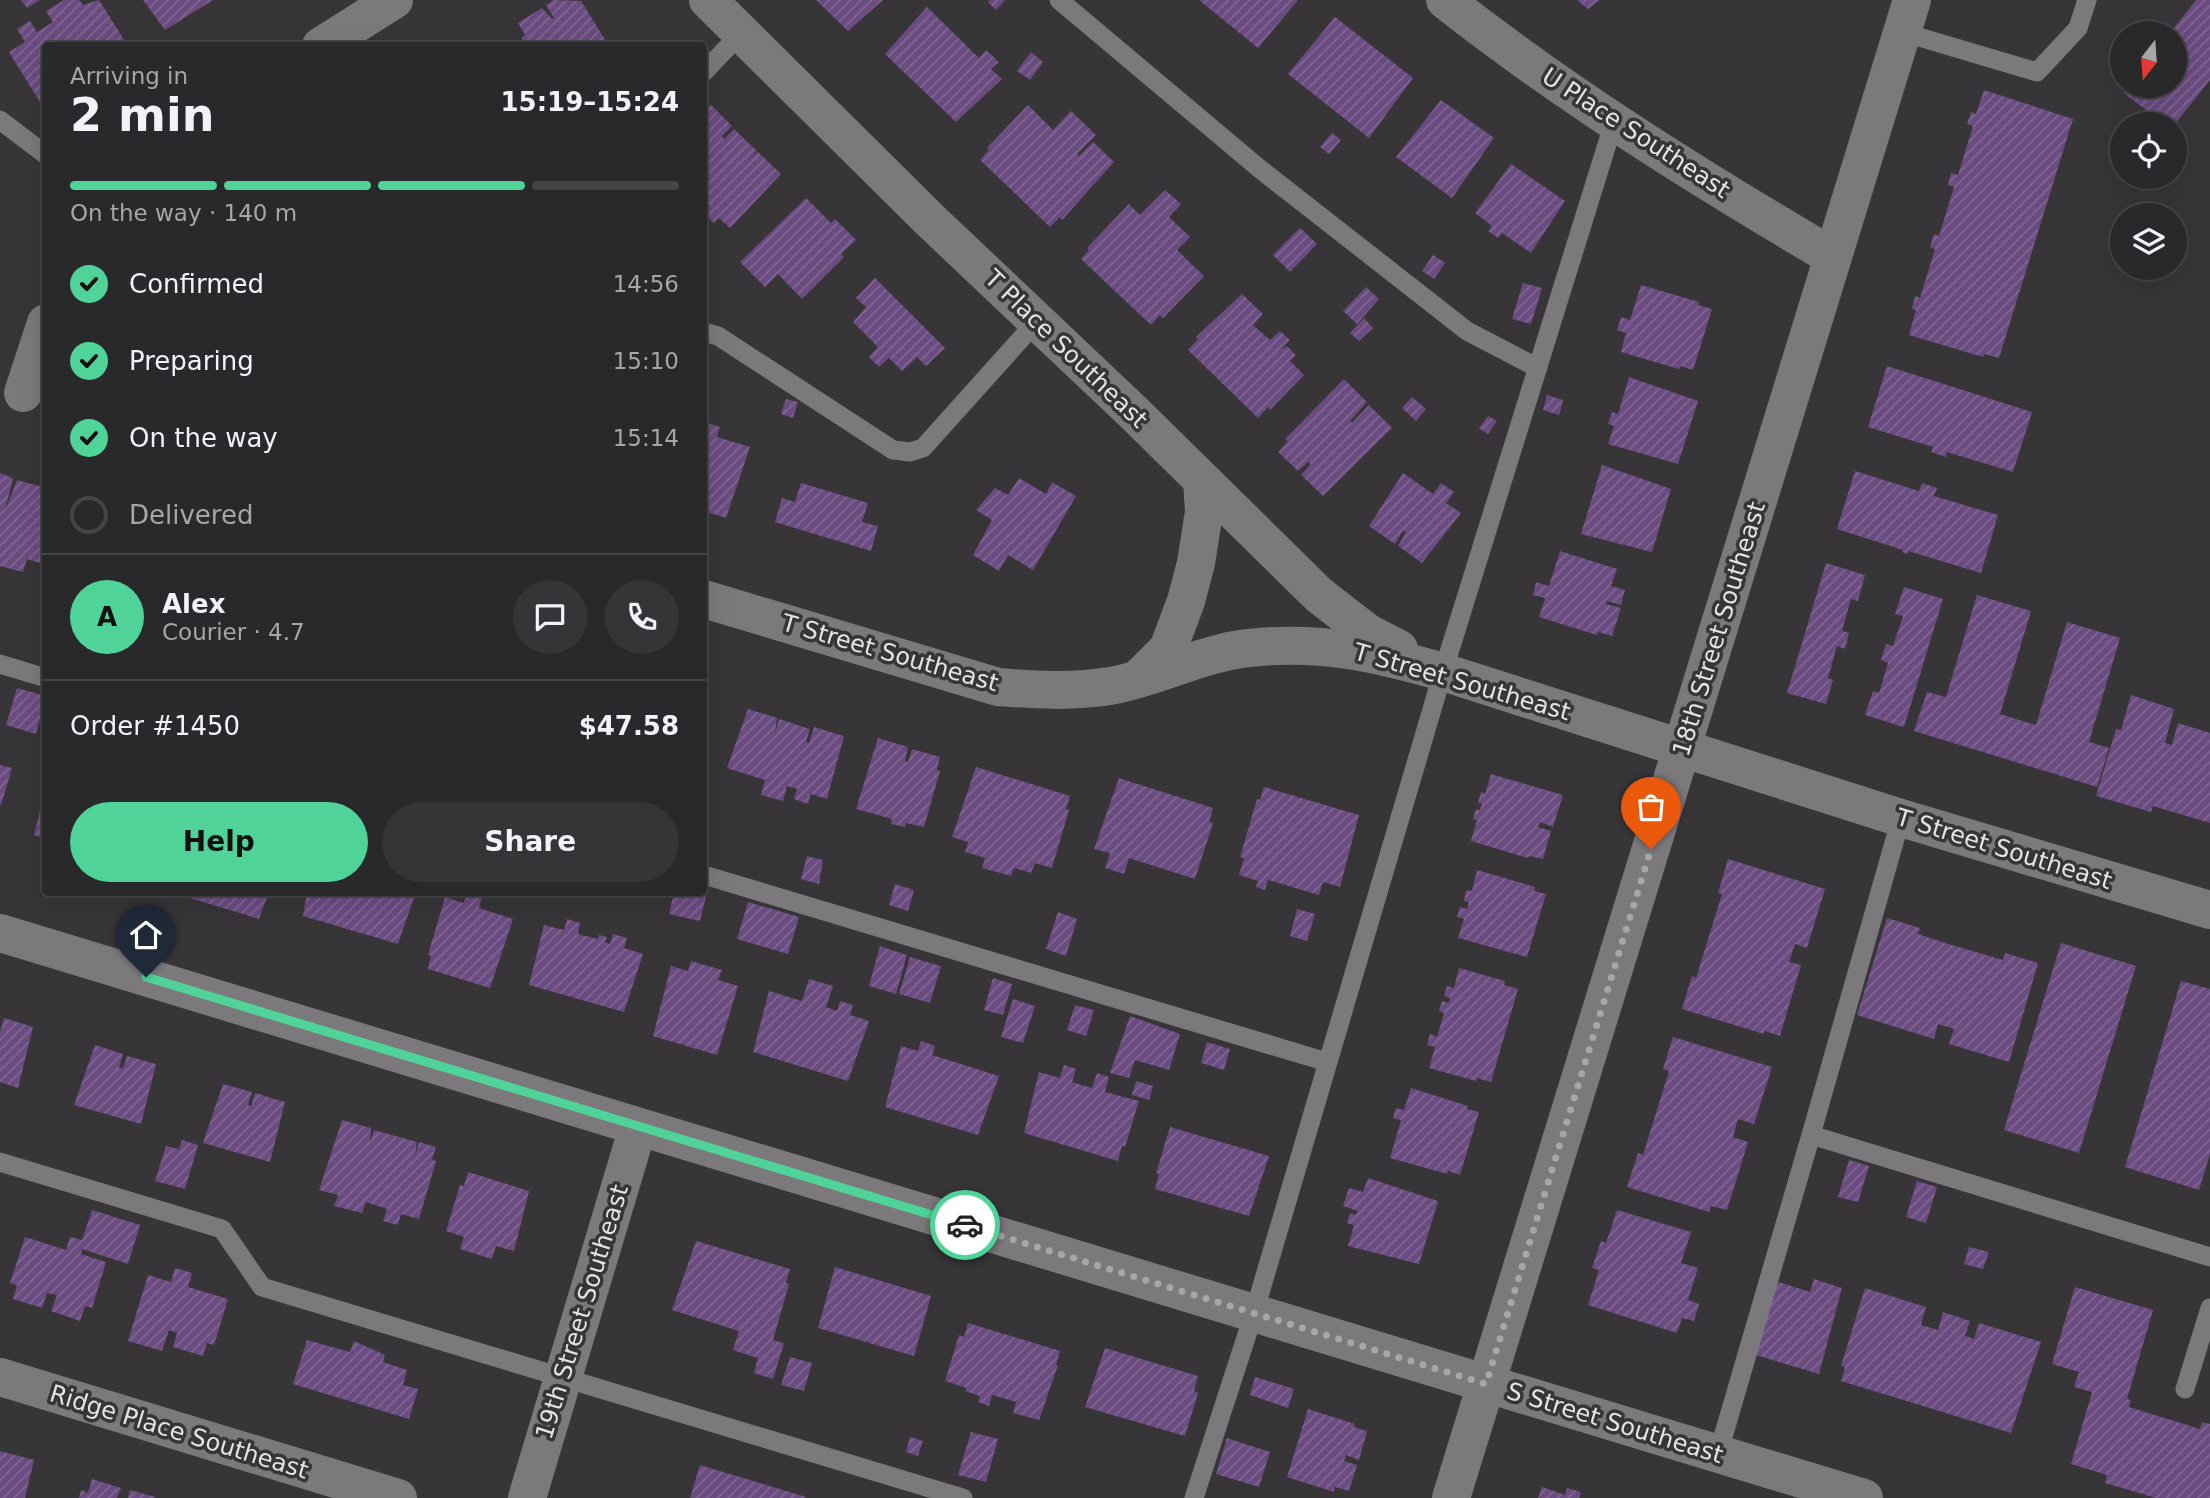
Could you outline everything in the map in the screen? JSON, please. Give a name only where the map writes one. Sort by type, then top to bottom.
[{"type":"street","points":[[327,42],[394,0]]},
{"type":"street","name":"T Place Southeast","points":[[708,0],[1319,595],[1368,633],[1443,672]]},
{"type":"street","name":"U Place Southeast","points":[[1445,0],[1614,122],[1833,257]]},
{"type":"street","name":"18th Street Southeast","points":[[1451,1498],[1907,16]]},
{"type":"street","points":[[23,393],[42,335]]},
{"type":"street","points":[[1140,677],[1168,649],[1186,601],[1196,564],[1204,512],[1202,480]]},
{"type":"street","name":"T Street Southeast","points":[[707,600],[998,687],[1044,690],[1112,686],[1245,648],[1300,643],[1368,651],[1443,672],[1901,818],[2210,910]]},
{"type":"street","name":"S Street Southeast","points":[[0,933],[1864,1498]]},
{"type":"street","name":"19th Street Southeast","points":[[527,1498],[638,1127]]},
{"type":"street","name":"Ridge Place Southeast","points":[[0,1377],[398,1498]]},
{"type":"lane","points":[[1059,0],[1260,169],[1468,331],[1538,368]]},
{"type":"lane","points":[[1907,16],[2037,72],[2078,29],[2087,0]]},
{"type":"lane","points":[[707,69],[741,33]]},
{"type":"lane","points":[[0,120],[42,152]]},
{"type":"lane","points":[[1194,1498],[1254,1313],[1443,672],[1614,122]]},
{"type":"lane","points":[[707,333],[718,336],[893,450],[910,452],[923,448],[1037,321]]},
{"type":"lane","points":[[0,664],[42,677]]},
{"type":"lane","points":[[1718,1454],[1901,818]]},
{"type":"lane","points":[[707,876],[1327,1062]]},
{"type":"lane","points":[[1811,1135],[2210,1257]]},
{"type":"lane","points":[[0,1162],[222,1229],[262,1287],[963,1498]]},
{"type":"lane","points":[[2185,1388],[2210,1308]]},
{"type":"building","points":[[21,0],[40,0],[27,8]]},
{"type":"building","points":[[64,0],[79,0],[83,5],[99,0],[125,42],[42,42],[41,104],[9,52],[25,42],[17,29],[30,21],[37,32],[53,22],[46,11]]},
{"type":"building","points":[[143,0],[213,0],[165,30]]},
{"type":"building","points":[[554,0],[581,1],[607,42],[524,42],[521,38],[525,35],[518,23],[542,8],[554,18],[546,5]]},
{"type":"building","points":[[816,0],[883,0],[848,31]]},
{"type":"building","points":[[1005,0],[996,10],[988,2]]},
{"type":"building","points":[[1199,0],[1298,0],[1258,48]]},
{"type":"building","points":[[1577,0],[1600,0],[1588,9]]},
{"type":"building","points":[[2196,0],[2210,0],[2210,80],[2185,112],[2149,112],[2130,98],[2188,98],[2188,21],[2179,21]]},
{"type":"building","points":[[927,7],[979,58],[986,50],[999,62],[991,69],[1002,79],[956,122],[885,54]]},
{"type":"building","points":[[1335,17],[1413,78],[1369,138],[1288,74]]},
{"type":"building","points":[[1031,52],[1043,62],[1030,80],[1017,71]]},
{"type":"building","points":[[1984,90],[2073,119],[1999,358],[1984,354],[1983,357],[1909,335],[1916,310],[1912,309],[1915,296],[1920,298],[1935,249],[1930,247],[1934,234],[1939,236],[1954,187],[1948,185],[1951,173],[1958,175],[1973,126],[1967,124],[1971,112],[1976,114]]},
{"type":"building","points":[[1441,100],[1494,138],[1452,198],[1396,157]]},
{"type":"building","points":[[711,105],[732,126],[722,136],[724,139],[734,129],[757,151],[747,161],[758,152],[781,174],[730,228],[719,218],[714,223],[707,217],[707,109]]},
{"type":"building","points":[[1028,105],[1053,130],[1071,111],[1096,135],[1077,154],[1079,156],[1093,142],[1114,162],[1062,220],[1060,217],[1050,227],[980,160],[989,150],[987,148]]},
{"type":"building","points":[[1332,133],[1341,140],[1329,154],[1320,147]]},
{"type":"building","points":[[1511,164],[1565,201],[1531,253],[1502,233],[1498,238],[1488,231],[1492,226],[1475,213]]},
{"type":"building","points":[[1165,190],[1181,204],[1169,217],[1190,237],[1177,250],[1204,276],[1163,318],[1160,315],[1151,325],[1081,259],[1089,250],[1087,248],[1129,204],[1140,215]]},
{"type":"building","points":[[806,198],[831,223],[835,219],[856,240],[841,254],[844,257],[802,299],[778,274],[765,287],[740,262]]},
{"type":"building","points":[[1300,228],[1317,244],[1290,272],[1273,255]]},
{"type":"building","points":[[1433,255],[1445,263],[1434,279],[1422,271]]},
{"type":"building","points":[[875,278],[945,348],[926,366],[917,357],[902,371],[889,358],[879,367],[869,357],[878,347],[853,322],[866,307],[856,298]]},
{"type":"building","points":[[1523,283],[1542,288],[1531,324],[1512,319]]},
{"type":"building","points":[[1641,285],[1699,302],[1698,305],[1712,309],[1693,370],[1680,366],[1679,369],[1621,352],[1626,333],[1617,330],[1621,317],[1630,320]]},
{"type":"building","points":[[1366,287],[1379,299],[1357,324],[1343,311]]},
{"type":"building","points":[[1242,294],[1263,314],[1253,325],[1270,340],[1280,331],[1290,340],[1280,350],[1287,346],[1296,355],[1290,361],[1304,375],[1270,410],[1268,407],[1258,418],[1188,350],[1198,339],[1196,337]]},
{"type":"building","points":[[1364,318],[1373,328],[1359,341],[1350,333]]},
{"type":"building","points":[[1887,366],[2032,412],[2013,472],[1947,452],[1946,457],[1931,452],[1933,447],[1868,427]]},
{"type":"building","points":[[1629,377],[1698,401],[1678,464],[1608,444],[1614,426],[1608,424],[1612,412],[1618,414]]},
{"type":"building","points":[[1344,379],[1367,402],[1350,421],[1352,423],[1369,405],[1392,428],[1323,496],[1301,475],[1311,464],[1308,462],[1298,471],[1278,452],[1288,441],[1285,439]]},
{"type":"building","points":[[1547,395],[1563,400],[1559,415],[1543,410]]},
{"type":"building","points":[[1412,397],[1426,409],[1416,421],[1402,408]]},
{"type":"building","points":[[786,399],[798,402],[793,418],[781,414]]},
{"type":"building","points":[[1488,416],[1497,421],[1488,434],[1479,428]]},
{"type":"building","points":[[707,423],[720,427],[717,437],[750,447],[726,518],[707,512]]},
{"type":"building","points":[[1602,465],[1671,489],[1652,552],[1581,534]]},
{"type":"building","points":[[1855,471],[1919,491],[1922,483],[1937,488],[1934,496],[1998,515],[1981,573],[1908,551],[1908,554],[1902,552],[1903,550],[1837,529]]},
{"type":"building","points":[[0,473],[13,478],[5,511],[17,480],[42,487],[42,564],[27,559],[23,572],[0,566]]},
{"type":"building","points":[[1403,473],[1433,494],[1441,483],[1454,492],[1446,503],[1461,513],[1422,563],[1398,546],[1406,532],[1403,531],[1395,544],[1369,526]]},
{"type":"building","points":[[1019,478],[1046,494],[1052,482],[1076,496],[1033,570],[1008,555],[999,571],[973,555],[992,520],[976,510],[995,488],[1008,495]]},
{"type":"building","points":[[801,483],[868,503],[862,522],[878,526],[871,551],[775,522],[782,498],[795,502]]},
{"type":"building","points":[[1560,551],[1617,569],[1611,586],[1625,590],[1621,605],[1607,601],[1606,604],[1621,608],[1612,636],[1598,632],[1597,635],[1539,617],[1545,598],[1533,595],[1536,582],[1549,586]]},
{"type":"building","points":[[1826,563],[1865,575],[1858,601],[1851,599],[1842,631],[1849,633],[1845,649],[1837,646],[1828,678],[1833,680],[1826,704],[1787,693]]},
{"type":"building","points":[[1904,587],[1943,599],[1904,727],[1865,715],[1873,691],[1879,693],[1888,663],[1881,660],[1886,644],[1893,646],[1903,616],[1895,614]]},
{"type":"building","points":[[1977,595],[2031,611],[2000,714],[2036,725],[2067,622],[2120,638],[2089,742],[2109,748],[2097,787],[1914,731],[1927,692],[1946,697]]},
{"type":"building","points":[[17,688],[42,695],[42,711],[36,734],[6,725]]},
{"type":"building","points":[[2131,695],[2174,709],[2165,743],[2172,745],[2178,723],[2210,733],[2210,823],[2153,806],[2151,812],[2096,796],[2116,729],[2121,730]]},
{"type":"building","points":[[748,709],[777,718],[775,734],[779,719],[810,729],[806,742],[809,743],[814,727],[844,736],[827,799],[811,794],[808,804],[794,799],[797,789],[787,786],[783,801],[761,795],[765,780],[727,768]]},
{"type":"building","points":[[878,738],[908,747],[905,761],[908,762],[912,749],[940,757],[937,770],[940,771],[924,827],[906,823],[905,827],[891,824],[892,819],[856,809]]},
{"type":"building","points":[[0,765],[12,768],[1,805],[0,805]]},
{"type":"building","points":[[976,767],[1070,796],[1066,809],[1069,810],[1052,868],[1035,863],[1031,873],[1014,868],[1011,876],[982,868],[985,858],[965,852],[968,842],[952,837]]},
{"type":"building","points":[[1491,774],[1563,795],[1553,827],[1540,822],[1538,827],[1551,831],[1543,859],[1528,858],[1471,841],[1477,820],[1473,819],[1476,809],[1480,810],[1482,804],[1478,803],[1481,792],[1485,794]]},
{"type":"building","points":[[1119,778],[1213,808],[1209,822],[1213,823],[1195,879],[1129,858],[1124,874],[1105,868],[1110,853],[1094,849]]},
{"type":"building","points":[[1264,787],[1359,815],[1340,887],[1323,882],[1319,895],[1268,880],[1265,890],[1256,887],[1258,881],[1239,875],[1244,858],[1240,857],[1257,799],[1260,800]]},
{"type":"building","points":[[42,802],[42,838],[34,835]]},
{"type":"building","points":[[807,856],[823,860],[819,884],[801,879]]},
{"type":"building","points":[[1728,859],[1825,889],[1807,948],[1795,944],[1789,962],[1801,965],[1780,1036],[1765,1031],[1764,1034],[1682,1009],[1692,976],[1696,978],[1722,894],[1718,893]]},
{"type":"building","points":[[1477,870],[1535,887],[1534,891],[1546,894],[1527,957],[1458,938],[1464,919],[1457,917],[1460,907],[1467,909],[1469,902],[1464,901],[1466,890],[1472,891]]},
{"type":"building","points":[[895,884],[914,890],[908,911],[889,905]]},
{"type":"building","points":[[183,896],[268,896],[259,919]]},
{"type":"building","points":[[306,896],[415,896],[398,944],[303,916]]},
{"type":"building","points":[[466,896],[482,897],[479,908],[513,919],[490,988],[428,969],[431,956],[428,955],[445,897],[464,903]]},
{"type":"building","points":[[673,896],[706,896],[700,921],[669,914]]},
{"type":"building","points":[[748,902],[799,917],[788,954],[737,939]]},
{"type":"building","points":[[1297,909],[1315,914],[1307,941],[1290,936]]},
{"type":"building","points":[[1058,912],[1077,919],[1066,956],[1046,949]]},
{"type":"building","points":[[1887,918],[1920,928],[1918,934],[1945,943],[2003,960],[2005,953],[2038,963],[2009,1062],[1949,1044],[1954,1029],[1938,1024],[1934,1039],[1857,1015]]},
{"type":"building","points":[[567,919],[580,923],[578,934],[598,939],[599,935],[607,937],[605,942],[610,944],[613,934],[627,938],[624,948],[643,954],[624,1012],[529,985],[544,925],[564,930]]},
{"type":"building","points":[[2061,943],[2136,966],[2079,1153],[2004,1130]]},
{"type":"building","points":[[880,946],[907,955],[896,994],[869,986]]},
{"type":"building","points":[[910,957],[941,966],[930,1003],[899,994]]},
{"type":"building","points":[[691,961],[722,970],[718,980],[738,986],[717,1055],[653,1036],[671,966],[688,971]]},
{"type":"building","points":[[1459,968],[1505,981],[1504,985],[1518,989],[1491,1082],[1477,1078],[1476,1081],[1429,1068],[1435,1047],[1427,1045],[1430,1034],[1437,1037],[1444,1013],[1439,1011],[1442,1001],[1449,1003],[1450,998],[1444,996],[1447,986],[1454,988]]},
{"type":"building","points":[[993,978],[1012,984],[1003,1015],[984,1010]]},
{"type":"building","points":[[809,979],[833,986],[826,1007],[837,1011],[840,1001],[853,1005],[850,1015],[869,1021],[848,1081],[753,1052],[769,991],[802,1001]]},
{"type":"building","points":[[2181,981],[2210,989],[2210,1154],[2199,1190],[2125,1167]]},
{"type":"building","points":[[1013,999],[1035,1006],[1023,1043],[1001,1037]]},
{"type":"building","points":[[1075,1005],[1094,1010],[1086,1036],[1067,1030]]},
{"type":"building","points":[[1130,1016],[1180,1034],[1169,1070],[1135,1060],[1129,1078],[1110,1073]]},
{"type":"building","points":[[4,1018],[33,1027],[18,1088],[0,1082],[0,1032]]},
{"type":"building","points":[[1673,1037],[1772,1067],[1754,1124],[1738,1119],[1733,1137],[1748,1142],[1727,1210],[1711,1206],[1709,1212],[1627,1187],[1638,1153],[1643,1155],[1669,1071],[1663,1069]]},
{"type":"building","points":[[921,1041],[935,1046],[932,1055],[999,1076],[978,1135],[885,1107],[901,1046],[918,1051]]},
{"type":"building","points":[[1207,1042],[1230,1049],[1224,1070],[1201,1063]]},
{"type":"building","points":[[95,1045],[123,1054],[119,1068],[123,1068],[127,1056],[156,1064],[141,1124],[74,1105]]},
{"type":"building","points":[[1064,1065],[1076,1069],[1072,1082],[1092,1088],[1097,1073],[1109,1077],[1105,1092],[1139,1101],[1118,1161],[1024,1133],[1039,1072],[1060,1078]]},
{"type":"building","points":[[1136,1081],[1153,1086],[1149,1100],[1132,1095]]},
{"type":"building","points":[[223,1084],[252,1092],[248,1105],[251,1106],[255,1093],[285,1102],[270,1162],[203,1143]]},
{"type":"building","points":[[1411,1088],[1479,1112],[1460,1175],[1390,1158],[1401,1120],[1393,1118],[1396,1108],[1404,1110]]},
{"type":"building","points":[[342,1120],[371,1128],[370,1142],[374,1130],[417,1142],[415,1157],[419,1142],[436,1147],[432,1160],[436,1161],[419,1219],[401,1214],[398,1225],[383,1221],[387,1209],[366,1202],[362,1213],[334,1206],[338,1195],[319,1190]]},
{"type":"building","points":[[1170,1127],[1269,1156],[1249,1216],[1155,1189],[1159,1174],[1156,1173]]},
{"type":"building","points":[[182,1140],[198,1145],[185,1189],[155,1181],[166,1146],[179,1149]]},
{"type":"building","points":[[1849,1160],[1869,1166],[1858,1202],[1838,1197]]},
{"type":"building","points":[[468,1172],[529,1191],[514,1251],[496,1246],[492,1259],[460,1249],[464,1237],[446,1231],[460,1185],[464,1186]]},
{"type":"building","points":[[1368,1178],[1438,1201],[1419,1264],[1348,1246],[1354,1225],[1347,1223],[1350,1213],[1356,1215],[1358,1211],[1343,1206],[1349,1188],[1363,1192]]},
{"type":"building","points":[[1917,1181],[1937,1187],[1926,1223],[1906,1217]]},
{"type":"building","points":[[92,1210],[140,1225],[128,1264],[82,1249],[81,1254],[106,1262],[92,1308],[85,1306],[80,1321],[51,1311],[57,1295],[47,1293],[42,1308],[13,1299],[17,1285],[10,1283],[25,1237],[66,1250],[70,1237],[82,1240]]},
{"type":"building","points":[[1617,1210],[1691,1232],[1681,1263],[1698,1268],[1688,1300],[1699,1304],[1694,1321],[1682,1318],[1677,1333],[1588,1305],[1599,1270],[1592,1268],[1601,1241],[1606,1243]]},
{"type":"building","points":[[696,1241],[790,1269],[786,1283],[789,1284],[773,1340],[784,1343],[773,1379],[754,1373],[758,1358],[733,1350],[739,1331],[672,1310]]},
{"type":"building","points":[[1969,1247],[1989,1252],[1983,1269],[1964,1264]]},
{"type":"building","points":[[835,1267],[931,1296],[914,1356],[818,1328]]},
{"type":"building","points":[[175,1268],[192,1273],[188,1287],[228,1299],[214,1345],[207,1343],[203,1356],[173,1347],[177,1333],[169,1330],[162,1351],[128,1341],[148,1275],[171,1282]]},
{"type":"building","points":[[1814,1279],[1842,1288],[1819,1374],[1756,1355],[1776,1281],[1810,1292]]},
{"type":"building","points":[[2075,1287],[2153,1310],[2127,1399],[2131,1400],[2129,1407],[2200,1429],[2202,1422],[2210,1424],[2210,1498],[2156,1498],[2105,1483],[2107,1475],[2071,1464],[2092,1392],[2074,1387],[2079,1372],[2052,1364]]},
{"type":"building","points":[[1865,1288],[1926,1307],[1921,1325],[1938,1330],[1943,1312],[1970,1321],[1965,1336],[1974,1339],[1979,1323],[2041,1342],[2011,1433],[1841,1381],[1845,1367],[1841,1366]]},
{"type":"building","points":[[968,1323],[1060,1351],[1058,1365],[1039,1420],[1013,1413],[1016,1402],[992,1395],[989,1406],[978,1402],[980,1396],[965,1391],[967,1388],[945,1381],[959,1335],[964,1337]]},
{"type":"building","points":[[307,1340],[350,1352],[354,1341],[385,1355],[383,1362],[407,1370],[403,1385],[418,1389],[409,1419],[293,1384]]},
{"type":"building","points":[[1105,1348],[1198,1376],[1194,1391],[1198,1393],[1185,1436],[1085,1407]]},
{"type":"building","points":[[790,1357],[812,1363],[804,1391],[781,1385]]},
{"type":"building","points":[[1255,1377],[1294,1389],[1288,1408],[1250,1395]]},
{"type":"building","points":[[1308,1409],[1355,1424],[1354,1427],[1367,1431],[1359,1460],[1346,1455],[1344,1461],[1357,1465],[1349,1491],[1335,1487],[1334,1492],[1287,1477]]},
{"type":"building","points":[[971,1432],[998,1439],[986,1482],[958,1475]]},
{"type":"building","points":[[910,1437],[923,1441],[918,1456],[906,1452]]},
{"type":"building","points":[[1227,1438],[1270,1452],[1259,1487],[1216,1474]]},
{"type":"building","points":[[0,1451],[34,1460],[25,1498],[0,1498]]},
{"type":"building","points":[[700,1465],[806,1497],[806,1498],[690,1498]]},
{"type":"building","points":[[92,1479],[121,1488],[117,1498],[79,1498],[81,1490],[88,1493]]},
{"type":"building","points":[[1542,1487],[1565,1495],[1567,1488],[1581,1492],[1579,1498],[1538,1498]]},
{"type":"building","points":[[130,1490],[155,1497],[155,1498],[128,1498]]},
{"type":"way so far","points":[[965,1225],[1486,1384],[1651,849]]},
{"type":"route","points":[[146,977],[965,1225]]}]
